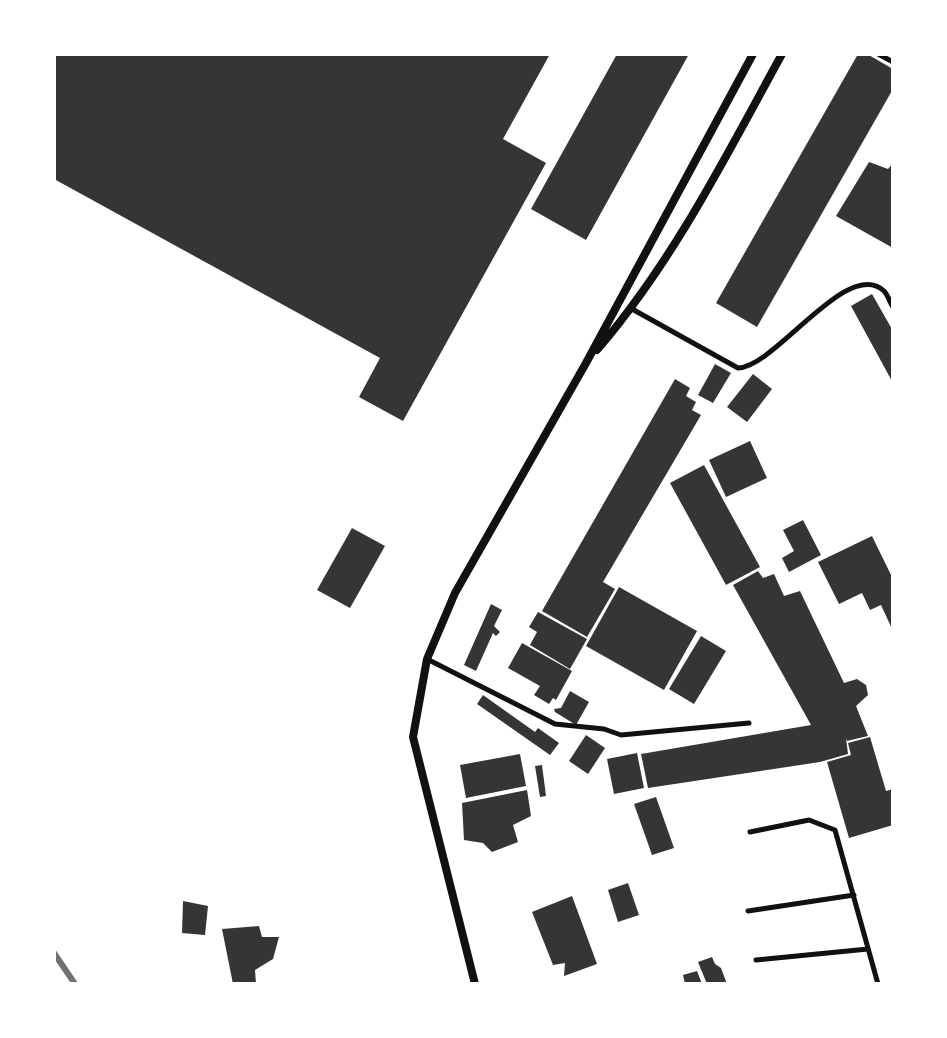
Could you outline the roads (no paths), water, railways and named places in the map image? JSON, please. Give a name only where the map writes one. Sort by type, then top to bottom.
[{"type":"street","points":[[475,984],[413,737],[427,659],[455,593],[586,363],[753,54]]},
{"type":"street","points":[[586,363],[632,309],[675,244],[782,54]]},
{"type":"lane","points":[[878,54],[893,62]]},
{"type":"lane","points":[[632,309],[738,368],[747,368],[757,364],[832,299],[857,287],[873,285],[885,292],[893,307]]},
{"type":"lane","points":[[427,659],[555,724],[604,729],[621,735],[749,723]]},
{"type":"lane","points":[[750,832],[809,820],[835,830],[878,984]]},
{"type":"lane","points":[[748,911],[854,895]]},
{"type":"lane","points":[[756,960],[868,949]]},
{"type":"railway","points":[[54,953],[75,984]]}]
